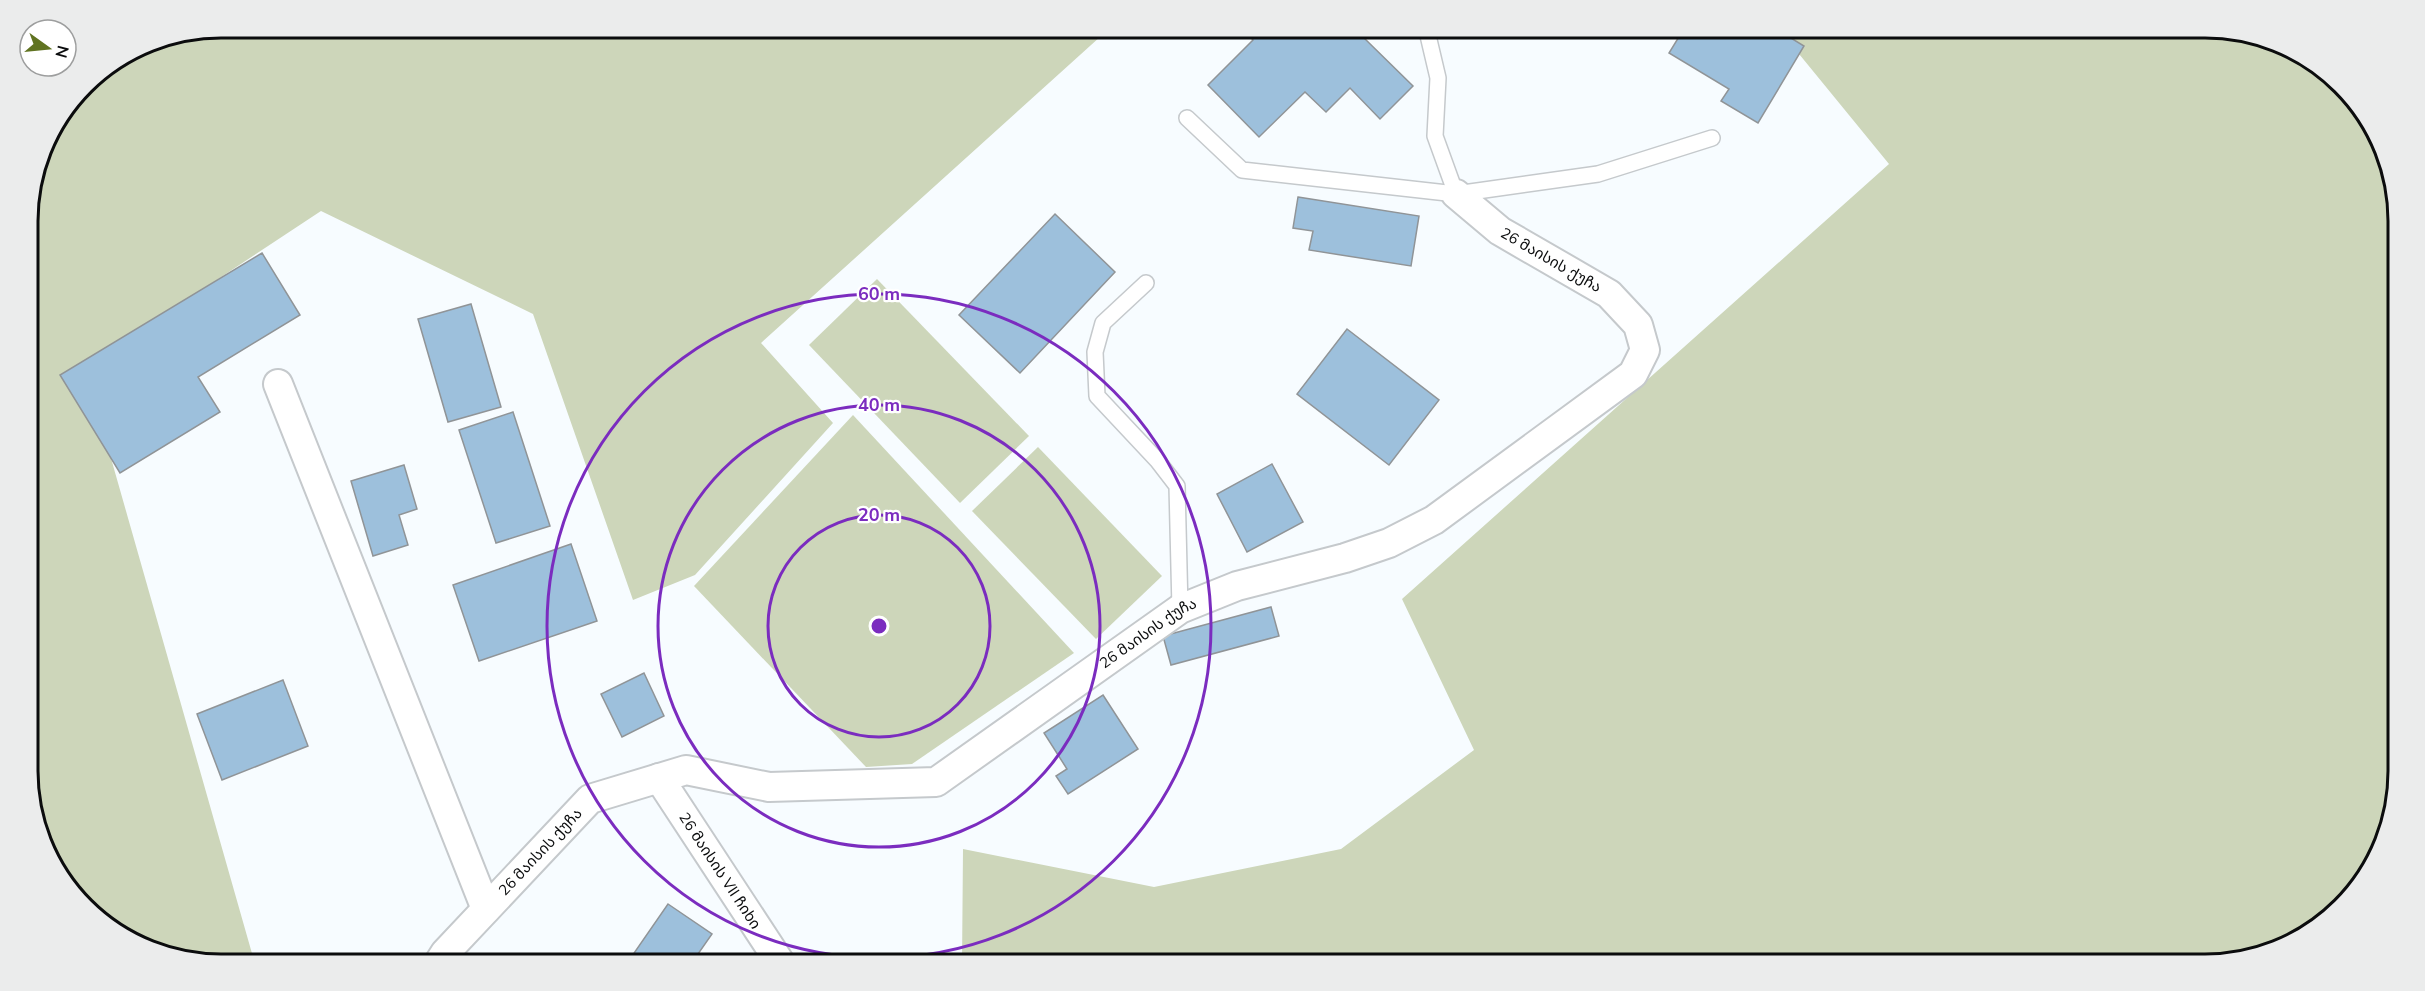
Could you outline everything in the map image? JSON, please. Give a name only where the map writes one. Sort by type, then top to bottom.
[{"type":"street","name":"26 მაისის ქუჩა","points":[[447,954],[590,799],[686,770],[769,787],[936,782],[1180,609],[1237,586],[1345,558],[1389,543],[1434,520],[1633,374],[1645,350],[1643,341],[1638,325],[1609,294],[1500,231],[1456,194]]},
{"type":"street","points":[[278,384],[486,909]]},
{"type":"street","name":"26 მაისის VII ჩიხი","points":[[659,778],[774,954]]},
{"type":"lane","points":[[1429,38],[1438,78],[1435,136],[1456,194]]},
{"type":"lane","points":[[1187,118],[1242,170],[1456,194],[1598,174],[1712,138]]},
{"type":"lane","points":[[1146,283],[1103,323],[1095,352],[1097,396],[1157,460],[1177,486],[1180,609]]},
{"type":"green space","points":[[209,38],[1099,38],[761,343],[833,423],[695,575],[633,600],[533,314],[321,211],[85,367],[252,954],[221,954],[185,950],[140,935],[119,923],[83,891],[68,872],[47,829],[41,806],[38,782],[38,209],[41,185],[51,151],[68,119],[91,91],[119,68],[151,51],[185,41]]},
{"type":"green space","points":[[1786,38],[2228,39],[2263,47],[2306,68],[2334,91],[2363,129],[2374,151],[2381,173],[2388,221],[2388,770],[2384,806],[2369,851],[2350,882],[2316,916],[2274,940],[2240,950],[2216,953],[962,954],[963,849],[1154,887],[1341,849],[1474,750],[1402,599],[1889,164]]},
{"type":"green space","points":[[877,279],[1029,436],[960,503],[809,345]]},
{"type":"green space","points":[[853,415],[1074,653],[912,764],[866,767],[694,586]]},
{"type":"green space","points":[[1038,447],[1162,576],[1096,639],[972,511]]},
{"type":"building","points":[[1251,38],[1364,38],[1413,86],[1380,119],[1350,88],[1326,112],[1305,92],[1259,137],[1208,85],[1253,40]]},
{"type":"building","points":[[1678,38],[1791,38],[1804,46],[1758,123],[1721,101],[1729,89],[1669,53]]},
{"type":"building","points":[[1298,197],[1419,216],[1411,266],[1309,250],[1313,231],[1293,228]]},
{"type":"building","points":[[1055,214],[1115,272],[1020,373],[959,315]]},
{"type":"building","points":[[262,253],[300,315],[198,377],[220,412],[120,473],[60,375]]},
{"type":"building","points":[[471,304],[501,407],[448,422],[418,319]]},
{"type":"building","points":[[1347,329],[1439,400],[1389,465],[1297,394]]},
{"type":"building","points":[[513,412],[550,526],[496,543],[459,430]]},
{"type":"building","points":[[1272,464],[1303,522],[1247,552],[1217,494]]},
{"type":"building","points":[[404,465],[417,509],[399,515],[408,545],[373,556],[351,481]]},
{"type":"building","points":[[571,544],[597,621],[479,661],[453,585]]},
{"type":"building","points":[[1271,607],[1279,636],[1171,665],[1163,636]]},
{"type":"building","points":[[644,673],[664,716],[622,737],[601,694]]},
{"type":"building","points":[[283,680],[308,746],[222,780],[197,714]]},
{"type":"building","points":[[1103,695],[1138,749],[1068,794],[1056,776],[1067,769],[1044,733]]},
{"type":"building","points":[[668,904],[712,934],[698,954],[634,954]]}]
